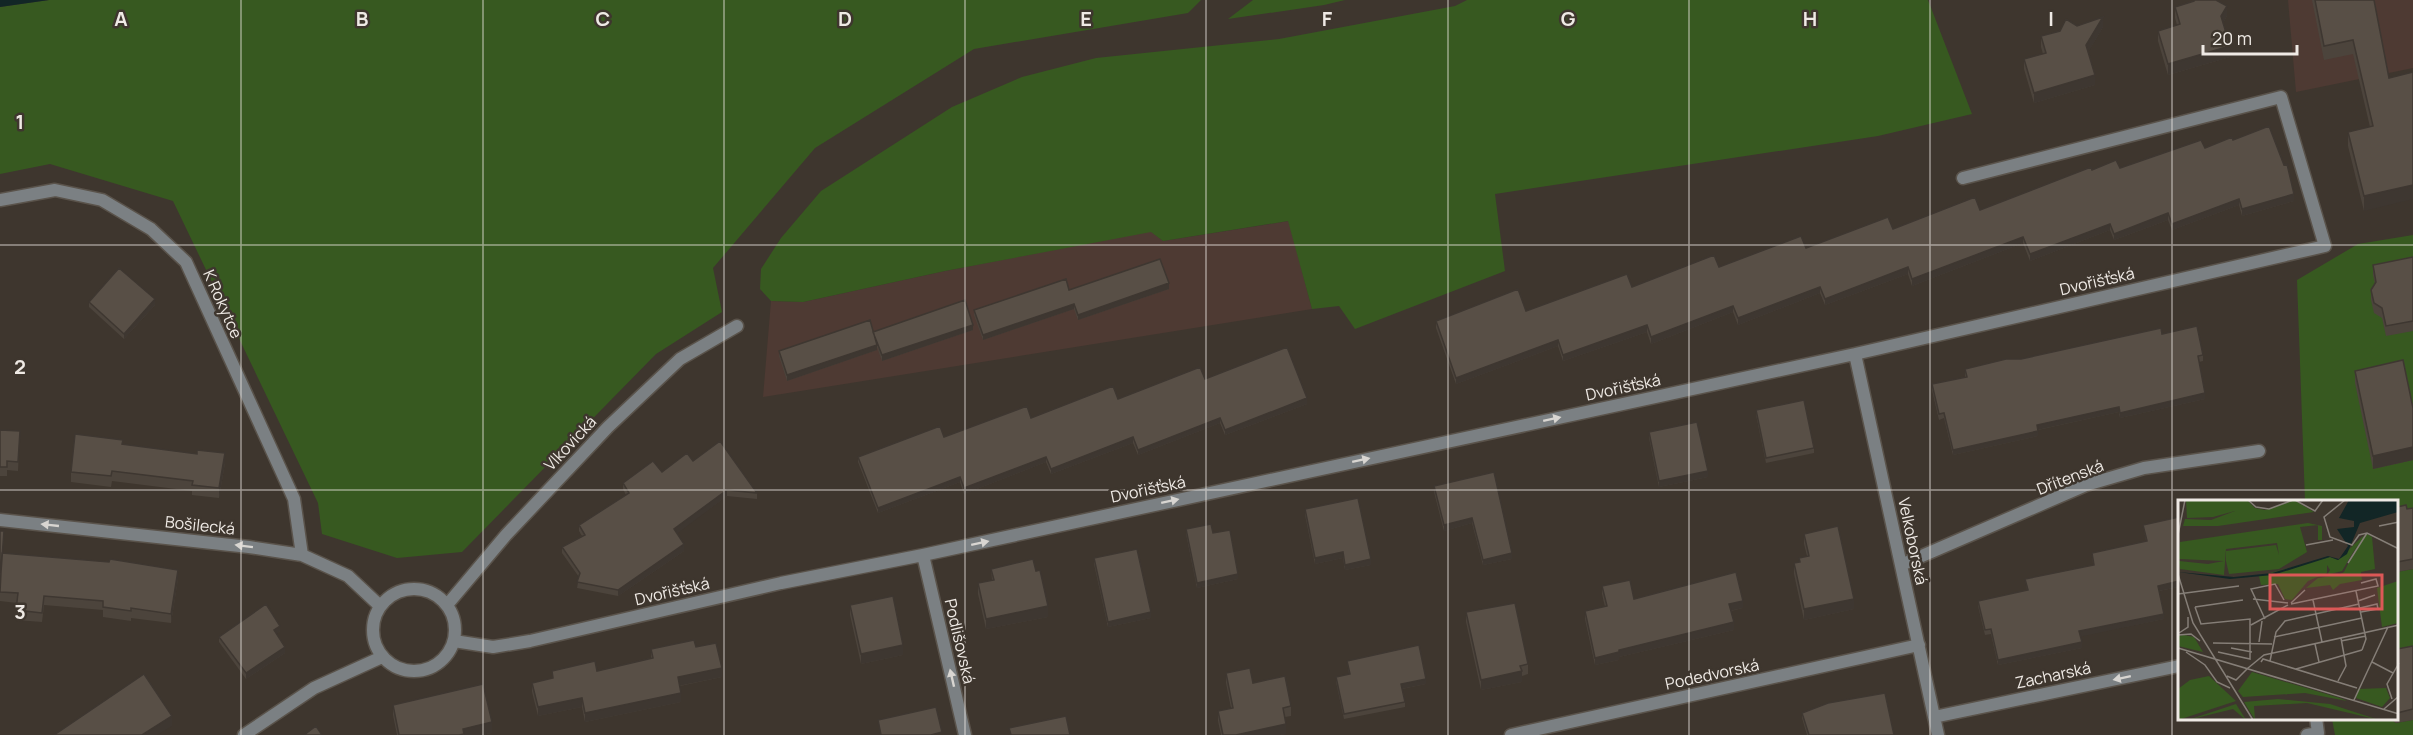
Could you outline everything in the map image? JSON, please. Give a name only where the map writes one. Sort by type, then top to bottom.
[{"type":"street","name":"Dvořišťská","points":[[454,641],[493,647],[530,641],[780,583],[923,555],[1856,354],[2325,246],[2281,98],[1963,178]]},
{"type":"street","name":"K Rokytce","points":[[0,200],[55,190],[102,200],[151,229],[186,262],[294,500],[302,555]]},
{"type":"street","name":"Vlkovická","points":[[447,605],[506,535],[608,427],[680,359],[737,326]]},
{"type":"street","name":"Velkoborská","points":[[1856,354],[1938,735]]},
{"type":"street","name":"Dřítenská","points":[[1901,565],[2086,485],[2144,468],[2259,451]]},
{"type":"street","name":"Bošilecká","points":[[0,520],[249,547],[302,555],[348,576],[380,606]]},
{"type":"street","name":"Podlišovská","points":[[923,555],[965,735]]},
{"type":"street","points":[[419,590],[437,596],[447,605],[453,615],[456,628],[454,641],[447,656],[435,666],[418,672],[400,669],[382,657],[374,642],[372,625],[380,606],[388,598],[399,592],[419,590]]},
{"type":"street","name":"Podedvorská","points":[[1511,735],[1919,645]]},
{"type":"street","points":[[244,735],[314,687],[382,657]]},
{"type":"street","name":"Zacharská","points":[[1934,717],[2178,666]]},
{"type":"street","points":[[2307,735],[2319,733],[2316,720]]},
{"type":"shaded area","points":[[2288,0],[2413,0],[2413,68],[2296,92]]},
{"type":"shaded area","points":[[1289,221],[1312,309],[763,397],[771,301],[803,302],[945,271],[1151,231],[1163,241]]},
{"type":"green space","points":[[49,0],[1201,0],[1188,13],[974,49],[815,148],[713,268],[722,312],[656,354],[462,552],[397,558],[322,534],[318,503],[173,201],[50,164],[0,174],[0,7]]},
{"type":"green space","points":[[1253,0],[1345,0],[1228,19]]},
{"type":"green space","points":[[1467,0],[1928,0],[1972,114],[1878,136],[1495,194],[1505,271],[1355,329],[1339,306],[1312,309],[1288,221],[1163,241],[1151,232],[945,271],[803,302],[771,301],[760,289],[761,269],[781,238],[821,191],[952,107],[1022,77],[1096,58],[1279,39],[1455,6]]},
{"type":"green space","points":[[2413,235],[2413,421],[2373,468],[2413,460],[2413,518],[2398,517],[2398,500],[2305,500],[2297,280],[2358,244]]},
{"type":"green space","points":[[2413,569],[2413,656],[2398,659],[2398,572]]},
{"type":"green space","points":[[2332,720],[2392,720],[2396,723],[2413,720],[2413,735],[2335,735]]},
{"type":"water","points":[[0,0],[49,0],[0,7]]},
{"type":"building","points":[[2195,0],[2216,0],[2227,6],[2221,16],[2230,46],[2168,64],[2158,31],[2180,24],[2175,7]]},
{"type":"building","points":[[2315,0],[2374,0],[2389,78],[2413,72],[2413,185],[2364,196],[2348,132],[2373,126],[2353,40],[2324,46]]},
{"type":"building","points":[[2103,17],[2086,45],[2095,75],[2034,93],[2024,59],[2046,53],[2041,36],[2060,31],[2066,19],[2077,26]]},
{"type":"building","points":[[2269,126],[2284,165],[2287,164],[2294,194],[2242,209],[2239,199],[2172,224],[2168,213],[2114,234],[2110,224],[2030,254],[2023,237],[1912,279],[1908,267],[1825,299],[1820,287],[1738,318],[1733,306],[1651,337],[1647,325],[1563,355],[1558,340],[1456,378],[1436,321],[1518,289],[1526,311],[1627,274],[1632,287],[1714,255],[1719,267],[1801,236],[1806,248],[1888,217],[1893,229],[1975,197],[1980,210],[2091,167],[2092,170],[2116,160],[2120,168],[2201,140],[2205,148]]},
{"type":"building","points":[[2413,257],[2413,321],[2386,326],[2382,308],[2374,303],[2371,290],[2376,282],[2373,265]]},
{"type":"building","points":[[1160,259],[1169,283],[1078,315],[1074,304],[983,335],[974,310],[1066,279],[1069,290]]},
{"type":"building","points":[[119,268],[155,299],[124,334],[89,302]]},
{"type":"building","points":[[965,300],[973,325],[882,355],[873,332]]},
{"type":"building","points":[[870,320],[877,345],[787,375],[779,351]]},
{"type":"building","points":[[2197,326],[2203,355],[2198,356],[2205,393],[2120,413],[2119,407],[2037,425],[2038,431],[1953,450],[1944,413],[1939,414],[1932,384],[1967,377],[1965,369],[2006,359],[2021,359],[2161,328],[2162,334]]},
{"type":"building","points":[[1287,347],[1307,398],[1225,430],[1220,418],[1138,450],[1133,437],[1051,469],[1046,457],[964,488],[960,477],[878,508],[858,457],[940,426],[944,437],[1027,406],[1031,418],[1113,386],[1118,399],[1200,367],[1205,379]]},
{"type":"building","points":[[2403,360],[2413,408],[2413,447],[2373,456],[2355,371]]},
{"type":"building","points":[[1804,400],[1814,448],[1766,458],[1756,410]]},
{"type":"building","points":[[1697,422],[1708,471],[1659,481],[1649,432]]},
{"type":"building","points":[[0,430],[20,431],[18,462],[7,461],[7,467],[0,467]]},
{"type":"building","points":[[75,434],[123,440],[122,444],[197,454],[197,450],[225,453],[219,488],[192,485],[193,481],[112,471],[111,476],[71,472]]},
{"type":"building","points":[[720,441],[757,493],[727,490],[674,529],[684,544],[618,590],[577,582],[580,573],[562,547],[585,535],[579,525],[629,493],[623,483],[653,461],[662,472],[687,453],[693,461]]},
{"type":"building","points":[[1494,472],[1512,553],[1483,560],[1472,518],[1444,525],[1434,486]]},
{"type":"building","points":[[1358,498],[1371,559],[1345,565],[1343,552],[1315,558],[1305,509]]},
{"type":"building","points":[[2406,505],[2407,509],[2413,508],[2413,559],[2398,562],[2398,507]]},
{"type":"building","points":[[2178,517],[2178,581],[2158,586],[2164,614],[2079,631],[2082,642],[1998,660],[1991,629],[1985,630],[1978,601],[2028,590],[2025,579],[2094,565],[2092,553],[2147,541],[2143,525]]},
{"type":"building","points":[[1211,524],[1213,533],[1230,530],[1238,574],[1197,583],[1186,529]]},
{"type":"building","points":[[1838,526],[1854,599],[1804,609],[1794,563],[1800,562],[1799,558],[1809,556],[1804,534]]},
{"type":"building","points":[[0,531],[4,531],[1,572],[0,572]]},
{"type":"building","points":[[1137,549],[1151,612],[1108,622],[1094,558]]},
{"type":"building","points":[[2,553],[109,562],[110,559],[178,570],[171,614],[131,608],[131,611],[103,607],[103,601],[44,596],[42,613],[16,610],[18,593],[0,592]]},
{"type":"building","points":[[1033,559],[1036,571],[1040,570],[1048,606],[986,619],[978,583],[994,580],[991,569]]},
{"type":"building","points":[[1736,572],[1743,601],[1729,604],[1734,622],[1595,658],[1585,611],[1607,606],[1602,586],[1630,580],[1634,599]]},
{"type":"building","points":[[893,596],[903,645],[861,654],[850,605]]},
{"type":"building","points":[[1515,603],[1528,664],[1520,666],[1522,671],[1481,680],[1466,612]]},
{"type":"building","points":[[266,604],[280,626],[274,630],[285,647],[246,673],[219,637]]},
{"type":"building","points":[[694,640],[696,647],[716,643],[722,668],[678,677],[681,693],[585,713],[582,698],[538,707],[532,683],[553,678],[552,671],[595,661],[597,671],[653,658],[651,649]]},
{"type":"building","points":[[1419,645],[1426,679],[1401,684],[1405,702],[1344,714],[1336,677],[1350,674],[1347,661]]},
{"type":"building","points":[[2413,646],[2413,709],[2398,713],[2398,649]]},
{"type":"building","points":[[1250,668],[1253,683],[1285,676],[1291,706],[1283,708],[1286,724],[1236,735],[1223,735],[1218,711],[1233,708],[1226,673]]},
{"type":"building","points":[[144,674],[172,716],[142,735],[54,735]]},
{"type":"building","points":[[483,684],[492,722],[463,729],[464,734],[459,735],[399,735],[393,705]]},
{"type":"building","points":[[1885,693],[1894,735],[1809,735],[1802,713],[1828,703]]},
{"type":"building","points":[[936,707],[942,732],[931,735],[881,735],[878,720]]},
{"type":"building","points":[[1066,716],[1070,735],[1011,735],[1009,728]]},
{"type":"building","points":[[316,726],[322,735],[304,735]]}]
